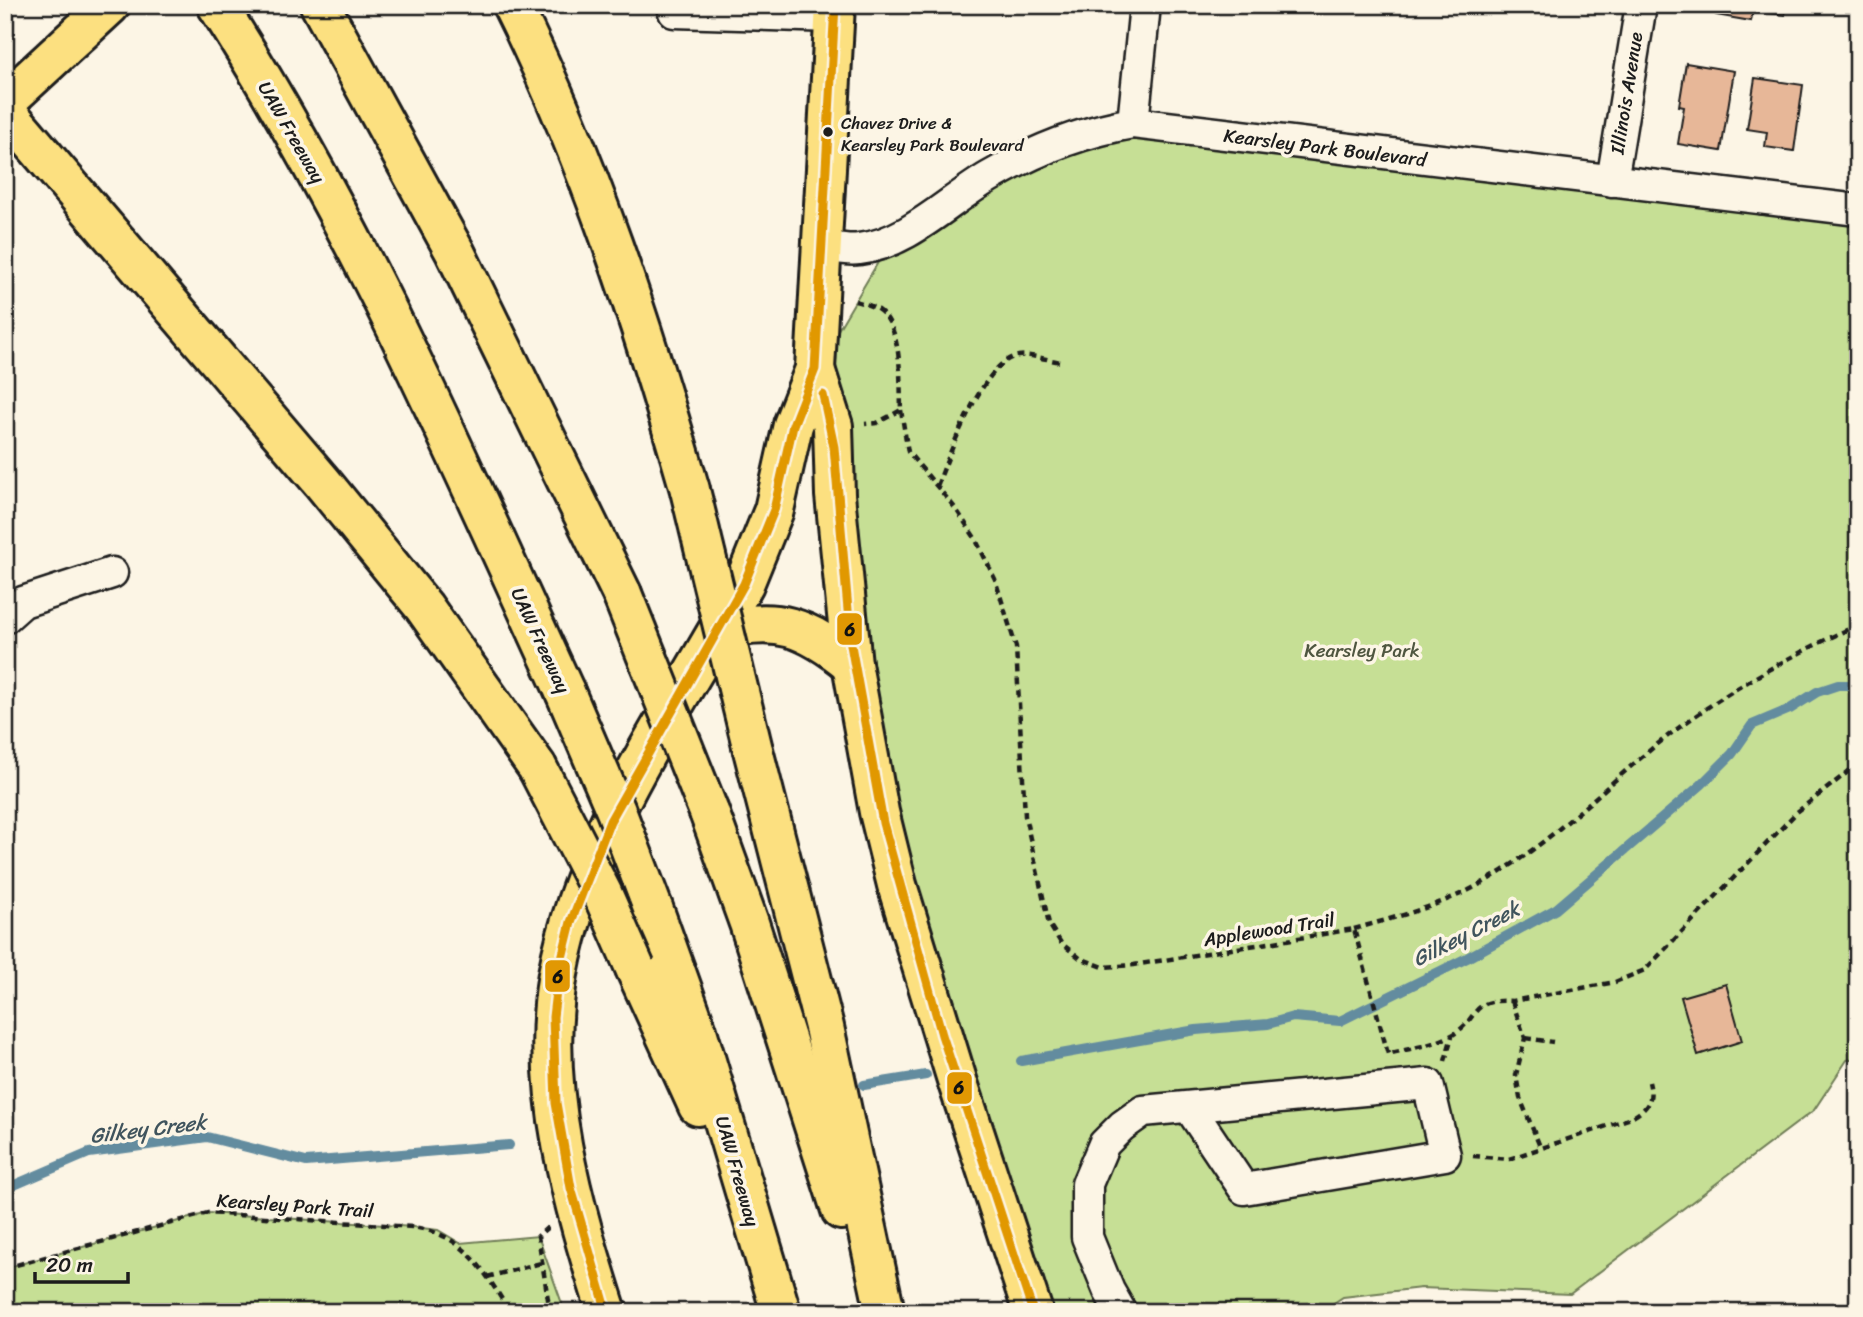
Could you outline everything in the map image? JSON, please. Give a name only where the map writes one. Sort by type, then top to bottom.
[{"type":"main road","points":[[5,102],[110,5]]},
{"type":"main road","points":[[320,5],[455,252],[622,594],[709,811],[757,949],[873,1312]]},
{"type":"main road","points":[[512,5],[566,119],[596,196],[642,324],[690,490],[824,1027],[885,1312]]},
{"type":"main road","points":[[607,1312],[578,1217],[562,1147],[553,1028],[558,976],[572,918],[620,803],[719,631],[761,546],[786,465],[793,425],[815,369],[834,11]]},
{"type":"main road","name":"UAW Freeway","points":[[224,17],[320,180],[368,273],[565,692],[616,811],[696,1031],[781,1312]]},
{"type":"main road","points":[[5,110],[322,482],[424,607],[537,767],[602,893],[755,1229]]},
{"type":"main road","points":[[815,369],[833,426],[835,495],[852,664],[880,812],[897,885],[1033,1312]]},
{"type":"main road","points":[[719,631],[746,623],[795,627],[821,639],[852,664]]},
{"type":"street","points":[[1133,123],[1145,5]]},
{"type":"street","name":"Illinois Avenue","points":[[1612,181],[1641,5]]},
{"type":"street","points":[[674,12],[834,11]]},
{"type":"street","name":"Kearsley Park Boulevard","points":[[821,246],[857,250],[890,242],[988,178],[1038,151],[1066,138],[1133,123],[1858,210]]},
{"type":"street","points":[[5,618],[23,602],[112,573]]},
{"type":"street","points":[[1121,1312],[1109,1291],[1087,1237],[1087,1184],[1104,1144],[1122,1126],[1143,1111],[1428,1084],[1444,1155],[1244,1189],[1189,1107]]},
{"type":"path","points":[[937,486],[972,405],[1001,365],[1017,355],[1062,362]]},
{"type":"path","name":"Applewood Trail","points":[[901,410],[908,452],[975,538],[995,579],[1016,647],[1025,816],[1049,924],[1061,943],[1080,958],[1103,967],[1134,965],[1354,929],[1388,1054],[1444,1040],[1464,1030],[1483,1003],[1495,999],[1512,1001],[1615,982],[1644,970],[1797,812],[1858,764]]},
{"type":"path","points":[[1354,929],[1430,907],[1471,889],[1581,813],[1651,750],[1726,698],[1815,644],[1858,625]]},
{"type":"path","points":[[1512,1001],[1525,1038],[1516,1075],[1520,1098],[1542,1149]]},
{"type":"path","points":[[1525,1038],[1553,1042]]},
{"type":"path","points":[[1444,1155],[1508,1159],[1542,1149],[1646,1110],[1650,1101],[1649,1082]]},
{"type":"path","name":"Kearsley Park Trail","points":[[5,1268],[208,1213],[438,1230],[460,1243],[488,1277],[510,1312]]},
{"type":"path","points":[[488,1277],[541,1263]]},
{"type":"green space","name":"Kearsley Park","points":[[1098,129],[1858,210],[1858,1057],[1847,1060],[1814,1110],[1570,1294],[1421,1288],[1343,1297],[1320,1312],[1034,1312],[897,885],[815,369],[890,242]]},
{"type":"green space","points":[[208,1213],[413,1227],[438,1230],[460,1243],[538,1236],[565,1312],[5,1312],[5,1268]]},
{"type":"building","points":[[1718,5],[1754,5],[1751,21],[1716,15]]},
{"type":"building","points":[[1761,5],[1786,5],[1785,15],[1761,12]]},
{"type":"building","points":[[1686,63],[1734,71],[1721,151],[1678,144],[1684,107],[1679,106]]},
{"type":"building","points":[[1755,78],[1803,85],[1794,151],[1765,147],[1767,132],[1747,129]]},
{"type":"building","points":[[1726,984],[1742,1041],[1698,1055],[1681,997]]},
{"type":"waterway","name":"Gilkey Creek","points":[[1021,1061],[1196,1030],[1268,1024],[1293,1017],[1340,1021],[1467,958],[1556,909],[1701,785],[1732,754],[1752,725],[1790,709],[1817,692],[1838,685],[1858,685]]},
{"type":"waterway","name":"Gilkey Creek","points":[[864,1085],[926,1075]]},
{"type":"waterway","name":"Gilkey Creek","points":[[5,1189],[89,1153],[207,1137],[306,1162],[509,1145]]},
{"type":"transit line","name":"6","points":[[607,1312],[571,1188],[556,1103],[553,1017],[558,974],[571,922],[610,821],[744,584],[774,510],[793,425],[815,369],[835,5]]},
{"type":"transit line","name":"6","points":[[823,395],[834,447],[851,645],[883,823],[942,1035],[1033,1312]]},
{"type":"place","name":"Chavez Drive & Kearsley Park Boulevard","points":[[828,132]]}]
